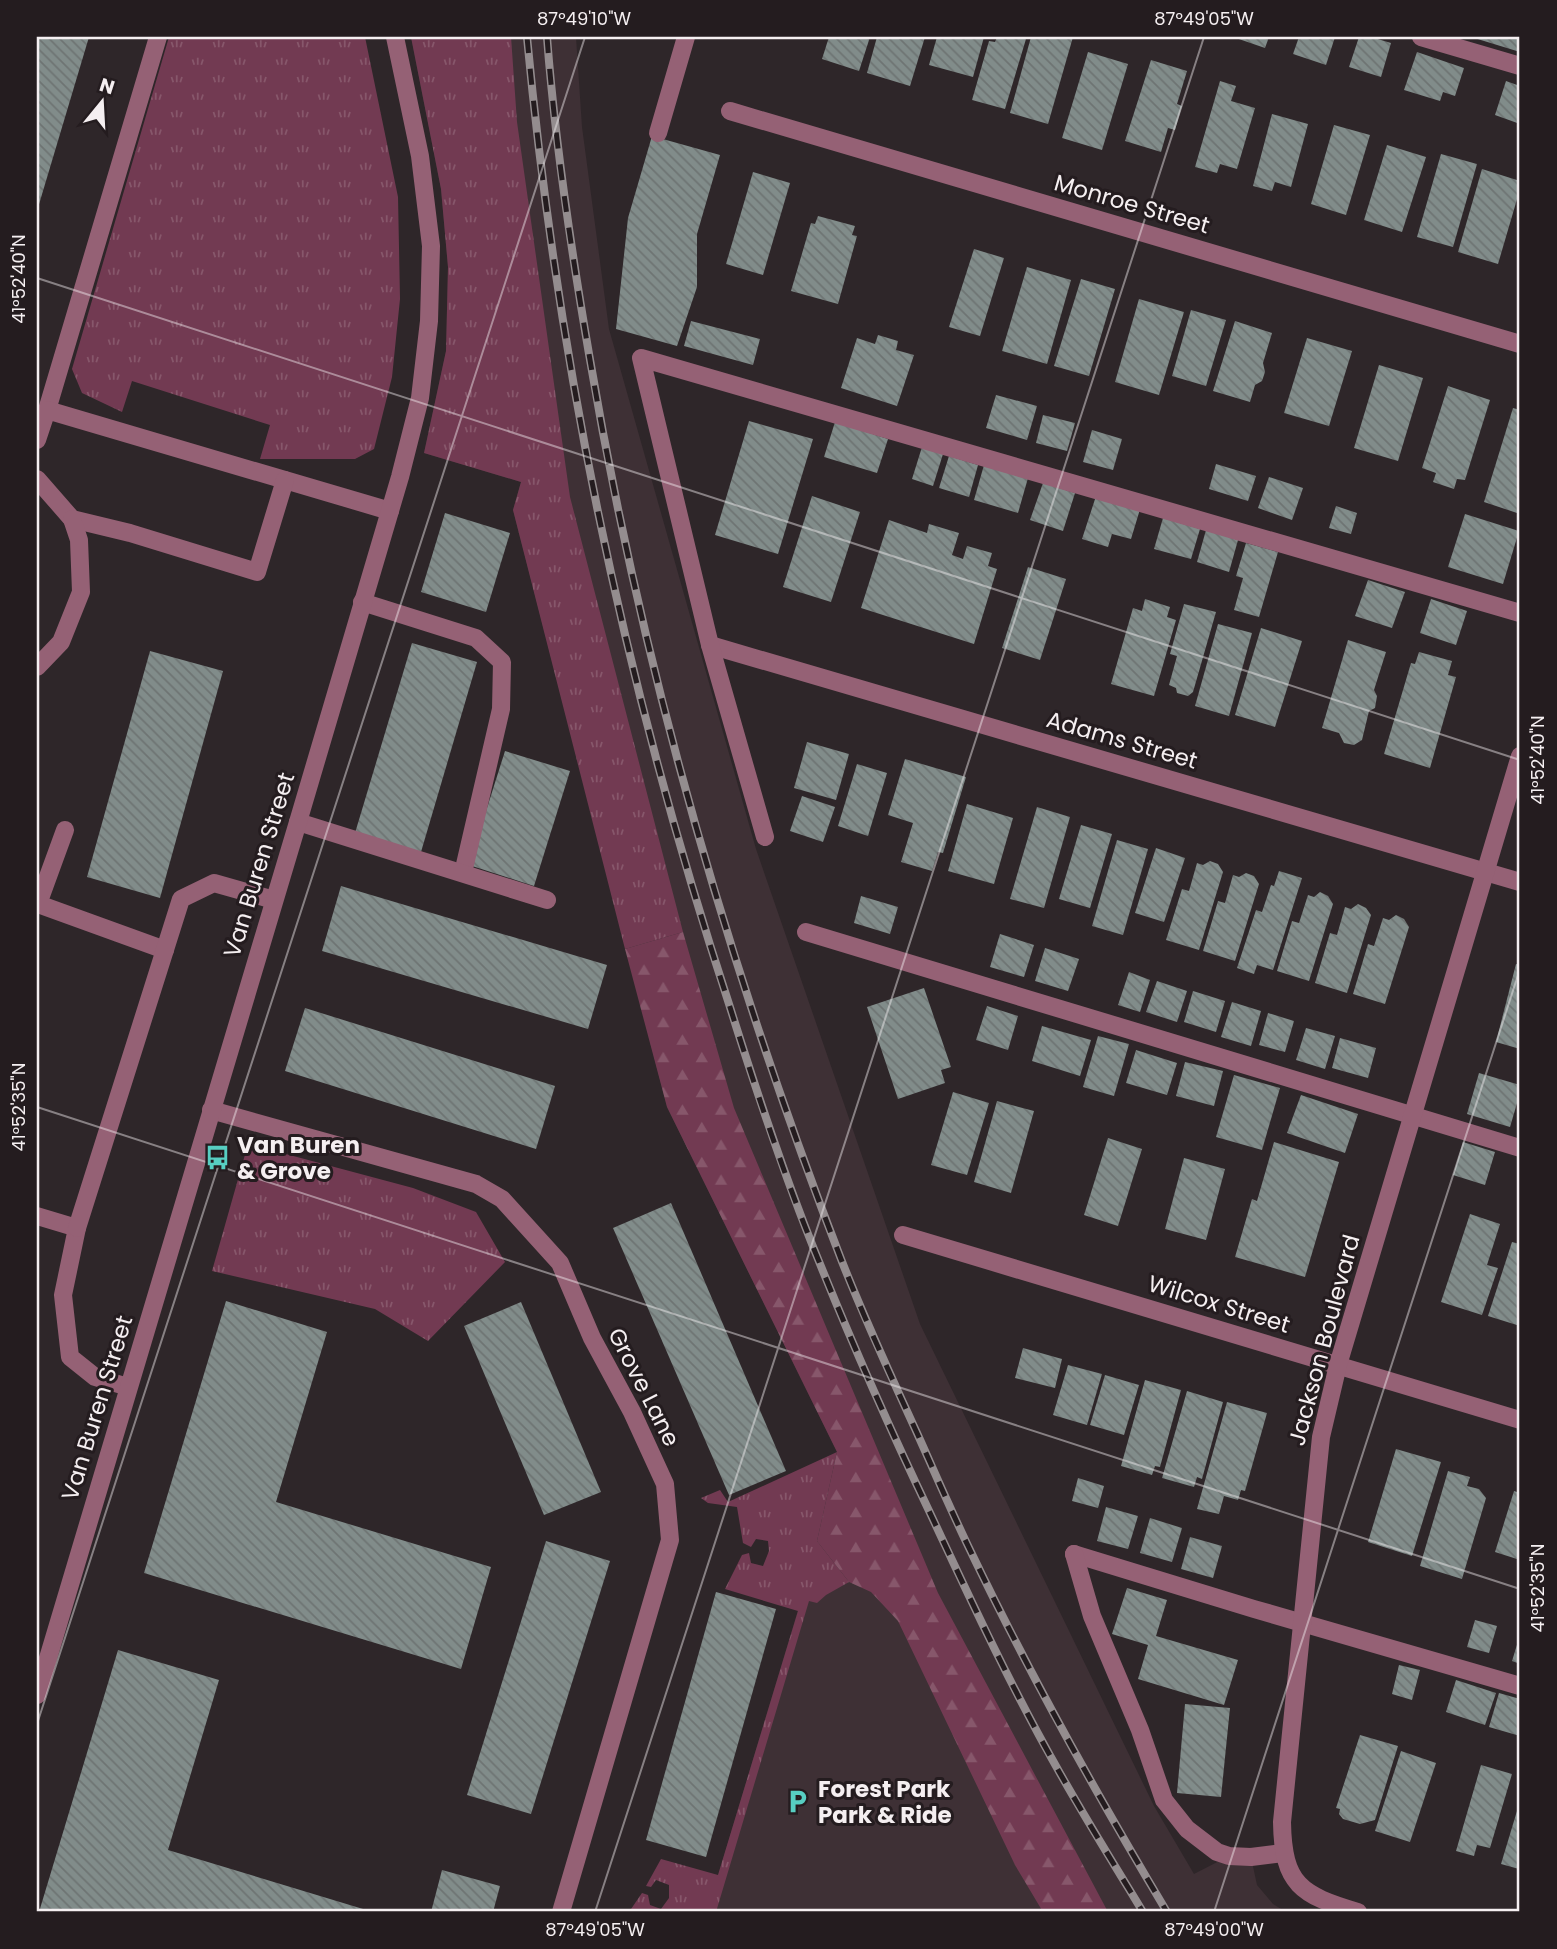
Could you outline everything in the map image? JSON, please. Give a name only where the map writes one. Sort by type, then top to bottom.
[{"type":"street","points":[[37,440],[158,37]]},
{"type":"street","name":"Van Buren Street","points":[[37,1695],[390,511],[420,398],[429,321],[430,246],[420,156],[395,37]]},
{"type":"street","points":[[658,133],[685,37]]},
{"type":"street","points":[[1421,37],[1520,66]]},
{"type":"street","name":"Monroe Street","points":[[730,111],[1520,344]]},
{"type":"street","points":[[765,837],[710,645],[640,358],[1520,614]]},
{"type":"street","points":[[47,410],[390,511]]},
{"type":"street","points":[[37,479],[72,519],[79,540],[81,592],[61,642],[37,667]]},
{"type":"street","points":[[72,519],[130,533],[257,572],[285,480]]},
{"type":"street","points":[[362,601],[476,638],[502,662],[501,709],[463,873]]},
{"type":"street","name":"Adams Street","points":[[710,645],[1520,882]]},
{"type":"street","name":"Jackson Boulevard","points":[[1359,1912],[1330,1904],[1306,1892],[1291,1876],[1283,1853],[1282,1822],[1321,1437],[1338,1365],[1520,756]]},
{"type":"street","points":[[298,822],[547,900]]},
{"type":"street","points":[[65,830],[38,904],[165,950]]},
{"type":"street","points":[[128,1387],[95,1377],[70,1357],[63,1295],[78,1228],[181,899],[214,883],[274,900]]},
{"type":"street","points":[[806,932],[1520,1149]]},
{"type":"street","name":"Grove Lane","points":[[211,1110],[476,1184],[502,1199],[560,1264],[592,1338],[632,1412],[665,1484],[670,1539],[561,1912]]},
{"type":"street","points":[[37,1216],[78,1228]]},
{"type":"street","name":"Wilcox Street","points":[[903,1235],[1520,1420]]},
{"type":"street","points":[[1283,1853],[1251,1857],[1229,1856],[1217,1852],[1187,1829],[1164,1800],[1140,1730],[1092,1616],[1074,1554],[1520,1686]]},
{"type":"shaded area","points":[[411,37],[576,37],[582,127],[609,329],[756,849],[920,1324],[1154,1806],[1194,1874],[1229,1856],[1251,1857],[1257,1885],[1273,1904],[1286,1912],[707,1912],[798,1610],[837,1452],[667,1107],[513,510],[521,482],[424,453],[446,351],[448,267],[441,189]]},
{"type":"green space","points":[[169,37],[365,37],[398,197],[400,299],[392,377],[374,449],[355,459],[260,459],[270,425],[132,381],[122,412],[82,393],[72,369]]},
{"type":"green space","points":[[411,37],[511,37],[517,122],[570,497],[683,932],[625,949],[513,510],[521,482],[424,453],[446,351],[448,267],[441,189]]},
{"type":"green space","points":[[683,932],[734,1108],[938,1593],[1108,1912],[1043,1912],[1015,1865],[898,1621],[871,1592],[849,1582],[817,1541],[837,1452],[667,1107],[625,949]]},
{"type":"green space","points":[[248,1144],[413,1188],[476,1212],[505,1262],[428,1341],[375,1309],[212,1271]]},
{"type":"green space","points":[[837,1452],[817,1541],[849,1582],[817,1603],[809,1601],[716,1912],[629,1912],[642,1893],[648,1895],[650,1905],[661,1909],[669,1898],[669,1885],[656,1880],[651,1887],[646,1886],[661,1859],[718,1875],[798,1611],[725,1589],[742,1555],[749,1553],[751,1563],[763,1566],[769,1551],[768,1541],[756,1539],[751,1547],[743,1543],[737,1507],[708,1503],[701,1498],[720,1490],[728,1502]]},
{"type":"building","points":[[37,37],[89,37],[37,211]]},
{"type":"building","points":[[829,37],[870,37],[859,71],[822,59]]},
{"type":"building","points":[[877,37],[925,37],[910,86],[867,73]]},
{"type":"building","points":[[937,37],[984,37],[973,77],[929,65]]},
{"type":"building","points":[[997,37],[1026,39],[1005,109],[972,100],[989,41],[995,42]]},
{"type":"building","points":[[1031,37],[1073,37],[1048,124],[1010,113]]},
{"type":"building","points":[[1233,37],[1269,37],[1265,48]]},
{"type":"building","points":[[1299,37],[1335,37],[1326,65],[1293,54]]},
{"type":"building","points":[[1359,37],[1371,37],[1391,43],[1381,77],[1349,67]]},
{"type":"building","points":[[1471,37],[1520,37],[1520,52]]},
{"type":"building","points":[[1088,52],[1128,64],[1102,150],[1062,138]]},
{"type":"building","points":[[1417,52],[1464,68],[1455,96],[1443,92],[1440,101],[1404,90]]},
{"type":"building","points":[[1151,60],[1187,71],[1177,104],[1182,106],[1175,130],[1168,128],[1161,152],[1125,141]]},
{"type":"building","points":[[1220,81],[1236,86],[1231,101],[1255,108],[1237,169],[1220,164],[1217,173],[1195,167]]},
{"type":"building","points":[[1506,81],[1520,86],[1520,124],[1495,115]]},
{"type":"building","points":[[1272,114],[1308,124],[1291,187],[1275,182],[1272,191],[1253,186]]},
{"type":"building","points":[[1334,125],[1370,135],[1346,215],[1311,204]]},
{"type":"building","points":[[652,136],[720,155],[697,234],[697,287],[677,346],[616,329],[628,218]]},
{"type":"building","points":[[1387,145],[1426,157],[1402,232],[1364,220]]},
{"type":"building","points":[[1441,154],[1477,164],[1453,247],[1417,237]]},
{"type":"building","points":[[1482,169],[1520,181],[1498,264],[1458,252]]},
{"type":"building","points":[[753,172],[790,183],[763,275],[726,264]]},
{"type":"building","points":[[818,216],[855,226],[852,235],[857,236],[838,304],[791,291],[811,223],[815,224]]},
{"type":"building","points":[[974,249],[1004,258],[980,336],[949,327]]},
{"type":"building","points":[[1027,267],[1071,280],[1047,364],[1002,351]]},
{"type":"building","points":[[1081,279],[1115,289],[1089,376],[1054,366]]},
{"type":"building","points":[[1139,299],[1184,312],[1159,395],[1115,382]]},
{"type":"building","points":[[1191,310],[1226,320],[1206,386],[1172,376]]},
{"type":"building","points":[[691,321],[760,339],[753,365],[684,346]]},
{"type":"building","points":[[1235,321],[1272,333],[1263,363],[1265,372],[1262,381],[1255,385],[1250,402],[1213,391]]},
{"type":"building","points":[[878,335],[898,341],[896,350],[914,355],[897,406],[841,388],[857,338],[875,344]]},
{"type":"building","points":[[1307,338],[1352,351],[1329,426],[1284,413]]},
{"type":"building","points":[[1379,365],[1423,378],[1398,461],[1354,448]]},
{"type":"building","points":[[1448,386],[1490,400],[1465,480],[1457,479],[1454,489],[1433,482],[1436,473],[1422,468]]},
{"type":"building","points":[[996,395],[1037,406],[1027,440],[986,428]]},
{"type":"building","points":[[1513,408],[1520,410],[1520,514],[1484,502]]},
{"type":"building","points":[[1043,415],[1075,423],[1067,451],[1036,443]]},
{"type":"building","points":[[749,421],[813,439],[778,554],[715,535]]},
{"type":"building","points":[[835,422],[888,439],[877,473],[824,457]]},
{"type":"building","points":[[1092,430],[1122,439],[1113,470],[1083,462]]},
{"type":"building","points":[[922,447],[943,454],[933,486],[912,479]]},
{"type":"building","points":[[949,456],[978,465],[969,497],[939,488]]},
{"type":"building","points":[[1216,464],[1256,476],[1248,501],[1209,489]]},
{"type":"building","points":[[984,465],[1028,478],[1018,513],[974,500]]},
{"type":"building","points":[[1269,477],[1303,488],[1292,520],[1258,508]]},
{"type":"building","points":[[1043,483],[1075,493],[1063,531],[1030,520]]},
{"type":"building","points":[[1097,493],[1141,506],[1131,539],[1112,534],[1108,547],[1082,539]]},
{"type":"building","points":[[812,496],[860,512],[831,602],[783,587]]},
{"type":"building","points":[[1336,506],[1357,513],[1351,534],[1329,528]]},
{"type":"building","points":[[445,513],[510,533],[486,612],[421,592]]},
{"type":"building","points":[[1465,514],[1519,531],[1503,584],[1448,567]]},
{"type":"building","points":[[1163,518],[1200,529],[1191,559],[1154,549]]},
{"type":"building","points":[[889,520],[927,533],[929,524],[959,533],[952,555],[963,559],[967,546],[992,553],[988,566],[997,569],[974,644],[861,608]]},
{"type":"building","points":[[1206,530],[1238,540],[1229,572],[1197,562]]},
{"type":"building","points":[[1246,543],[1278,552],[1259,617],[1234,610],[1243,578],[1236,576]]},
{"type":"building","points":[[1028,567],[1066,579],[1040,660],[1002,648]]},
{"type":"building","points":[[1368,580],[1405,592],[1392,628],[1355,616]]},
{"type":"building","points":[[1145,599],[1170,607],[1167,617],[1176,620],[1154,696],[1111,684],[1133,608],[1142,611]]},
{"type":"building","points":[[1431,599],[1467,611],[1456,645],[1420,633]]},
{"type":"building","points":[[1184,604],[1216,612],[1193,692],[1188,696],[1177,693],[1176,688],[1169,685],[1177,656],[1170,654]]},
{"type":"building","points":[[1218,624],[1252,633],[1229,716],[1195,706]]},
{"type":"building","points":[[1261,628],[1302,641],[1275,727],[1235,715]]},
{"type":"building","points":[[1348,640],[1386,652],[1374,690],[1377,696],[1375,708],[1369,711],[1362,740],[1354,745],[1344,743],[1339,733],[1322,728]]},
{"type":"building","points":[[412,643],[477,662],[421,852],[355,833]]},
{"type":"building","points":[[150,651],[223,671],[160,898],[87,877]]},
{"type":"building","points":[[1419,652],[1452,661],[1448,675],[1456,677],[1430,768],[1384,754],[1411,663],[1415,664]]},
{"type":"building","points":[[807,742],[849,754],[836,800],[794,788]]},
{"type":"building","points":[[505,751],[570,771],[534,886],[469,865]]},
{"type":"building","points":[[905,759],[966,777],[943,853],[938,852],[932,871],[901,862],[913,823],[888,815]]},
{"type":"building","points":[[857,764],[887,773],[868,836],[838,826]]},
{"type":"building","points":[[802,796],[835,807],[823,842],[790,831]]},
{"type":"building","points":[[967,804],[1013,818],[994,884],[948,871]]},
{"type":"building","points":[[1037,807],[1070,817],[1044,908],[1010,899]]},
{"type":"building","points":[[1081,825],[1112,834],[1090,908],[1059,899]]},
{"type":"building","points":[[1117,840],[1148,849],[1123,935],[1092,926]]},
{"type":"building","points":[[1156,848],[1185,858],[1164,922],[1135,913]]},
{"type":"building","points":[[1210,861],[1218,864],[1223,872],[1199,950],[1166,940],[1182,889],[1189,891],[1197,863],[1203,865]]},
{"type":"building","points":[[1279,871],[1302,878],[1273,970],[1257,965],[1254,974],[1237,968],[1256,910],[1262,912]]},
{"type":"building","points":[[1246,873],[1254,876],[1259,884],[1235,961],[1203,951],[1218,901],[1225,903],[1233,875],[1239,877]]},
{"type":"building","points":[[341,886],[607,965],[588,1029],[322,951]]},
{"type":"building","points":[[1320,892],[1328,896],[1333,904],[1309,981],[1277,971],[1292,921],[1299,923],[1308,895],[1314,897]]},
{"type":"building","points":[[861,896],[898,907],[890,934],[854,923]]},
{"type":"building","points":[[1358,904],[1366,908],[1371,915],[1347,993],[1315,983],[1330,933],[1337,935],[1345,907],[1351,909]]},
{"type":"building","points":[[1396,915],[1404,919],[1409,927],[1385,1004],[1353,994],[1368,944],[1374,946],[1383,918],[1389,920]]},
{"type":"building","points":[[1000,934],[1034,945],[1024,977],[990,967]]},
{"type":"building","points":[[1045,948],[1079,959],[1068,991],[1035,981]]},
{"type":"building","points":[[1516,964],[1520,965],[1520,1049],[1496,1042]]},
{"type":"building","points":[[1129,972],[1150,980],[1140,1012],[1118,1005]]},
{"type":"building","points":[[1157,981],[1187,991],[1177,1022],[1146,1012]]},
{"type":"building","points":[[924,988],[951,1067],[941,1070],[945,1083],[898,1099],[867,1007]]},
{"type":"building","points":[[1193,991],[1225,1001],[1216,1032],[1184,1022]]},
{"type":"building","points":[[1232,1002],[1261,1011],[1251,1046],[1221,1037]]},
{"type":"building","points":[[987,1006],[1018,1016],[1008,1050],[976,1040]]},
{"type":"building","points":[[305,1008],[555,1086],[536,1149],[285,1071]]},
{"type":"building","points":[[1268,1013],[1294,1021],[1285,1052],[1259,1045]]},
{"type":"building","points":[[1042,1026],[1091,1040],[1080,1076],[1032,1061]]},
{"type":"building","points":[[1306,1028],[1335,1036],[1325,1069],[1296,1060]]},
{"type":"building","points":[[1098,1036],[1129,1044],[1114,1096],[1083,1087]]},
{"type":"building","points":[[1340,1038],[1376,1048],[1368,1078],[1332,1068]]},
{"type":"building","points":[[1136,1050],[1177,1063],[1167,1095],[1126,1083]]},
{"type":"building","points":[[1185,1062],[1223,1071],[1214,1106],[1176,1096]]},
{"type":"building","points":[[1479,1073],[1520,1085],[1510,1127],[1467,1114]]},
{"type":"building","points":[[1234,1075],[1280,1088],[1262,1150],[1216,1137]]},
{"type":"building","points":[[953,1092],[989,1103],[967,1175],[931,1165]]},
{"type":"building","points":[[1301,1095],[1358,1114],[1345,1153],[1287,1133]]},
{"type":"building","points":[[997,1101],[1034,1111],[1011,1193],[974,1182]]},
{"type":"building","points":[[1108,1138],[1142,1149],[1118,1226],[1084,1215]]},
{"type":"building","points":[[1274,1142],[1339,1162],[1305,1277],[1235,1257],[1252,1199],[1257,1201]]},
{"type":"building","points":[[1463,1142],[1495,1152],[1485,1185],[1453,1175]]},
{"type":"building","points":[[1184,1158],[1225,1169],[1206,1240],[1165,1229]]},
{"type":"building","points":[[671,1203],[786,1471],[729,1495],[613,1228]]},
{"type":"building","points":[[1470,1214],[1500,1224],[1487,1265],[1498,1268],[1482,1315],[1441,1302]]},
{"type":"building","points":[[1512,1242],[1520,1244],[1520,1326],[1488,1316]]},
{"type":"building","points":[[226,1301],[327,1332],[276,1502],[491,1567],[461,1669],[144,1573]]},
{"type":"building","points":[[521,1302],[601,1492],[544,1515],[464,1326]]},
{"type":"building","points":[[1023,1348],[1062,1359],[1055,1388],[1015,1378]]},
{"type":"building","points":[[1068,1365],[1102,1374],[1087,1425],[1053,1415]]},
{"type":"building","points":[[1105,1375],[1139,1385],[1124,1435],[1090,1425]]},
{"type":"building","points":[[1145,1380],[1181,1390],[1160,1467],[1155,1466],[1152,1475],[1121,1466]]},
{"type":"building","points":[[1187,1391],[1223,1402],[1202,1479],[1197,1477],[1194,1487],[1162,1478]]},
{"type":"building","points":[[1227,1402],[1267,1413],[1245,1491],[1241,1490],[1238,1500],[1224,1496],[1219,1514],[1197,1509]]},
{"type":"building","points":[[1396,1449],[1441,1462],[1412,1556],[1368,1542]]},
{"type":"building","points":[[1448,1471],[1470,1477],[1467,1486],[1479,1489],[1486,1498],[1462,1579],[1420,1566]]},
{"type":"building","points":[[1078,1478],[1104,1486],[1098,1508],[1072,1501]]},
{"type":"building","points":[[1514,1491],[1520,1493],[1520,1560],[1495,1552]]},
{"type":"building","points":[[1106,1507],[1138,1516],[1128,1549],[1097,1541]]},
{"type":"building","points":[[1150,1518],[1182,1528],[1172,1562],[1140,1553]]},
{"type":"building","points":[[1190,1537],[1222,1546],[1213,1578],[1181,1569]]},
{"type":"building","points":[[546,1541],[610,1561],[531,1814],[467,1795]]},
{"type":"building","points":[[1127,1588],[1167,1600],[1156,1636],[1238,1660],[1224,1705],[1138,1679],[1148,1645],[1112,1634]]},
{"type":"building","points":[[716,1592],[776,1609],[706,1857],[646,1840]]},
{"type":"building","points":[[1475,1620],[1497,1626],[1489,1653],[1467,1647]]},
{"type":"building","points":[[1520,1635],[1520,1664],[1512,1661]]},
{"type":"building","points":[[118,1650],[219,1680],[168,1850],[373,1912],[39,1912]]},
{"type":"building","points":[[1399,1665],[1420,1670],[1412,1700],[1392,1694]]},
{"type":"building","points":[[1456,1680],[1496,1693],[1485,1725],[1446,1712]]},
{"type":"building","points":[[1499,1693],[1520,1699],[1520,1736],[1489,1727]]},
{"type":"building","points":[[1185,1704],[1230,1708],[1221,1797],[1177,1793]]},
{"type":"building","points":[[1360,1735],[1398,1746],[1375,1820],[1360,1824],[1343,1819],[1339,1814],[1340,1809],[1336,1808]]},
{"type":"building","points":[[1401,1751],[1436,1763],[1410,1842],[1375,1831]]},
{"type":"building","points":[[1481,1765],[1512,1774],[1490,1848],[1477,1845],[1474,1856],[1456,1851]]},
{"type":"building","points":[[1520,1801],[1520,1866],[1519,1869],[1501,1864]]},
{"type":"building","points":[[442,1870],[500,1886],[493,1912],[431,1912]]},
{"type":"railway","points":[[527,37],[557,283],[601,526],[658,767],[692,886],[760,1101],[845,1324],[962,1581],[1043,1743],[1143,1912]]},
{"type":"railway","points":[[547,37],[559,156],[576,275],[610,470],[634,585],[692,813],[761,1038],[850,1281],[957,1523],[1040,1689],[1167,1912]]},
{"type":"place","name":"Van Buren & Grove","points":[[217,1158]]},
{"type":"place","name":"Forest Park Park & Ride","points":[[798,1802]]}]
